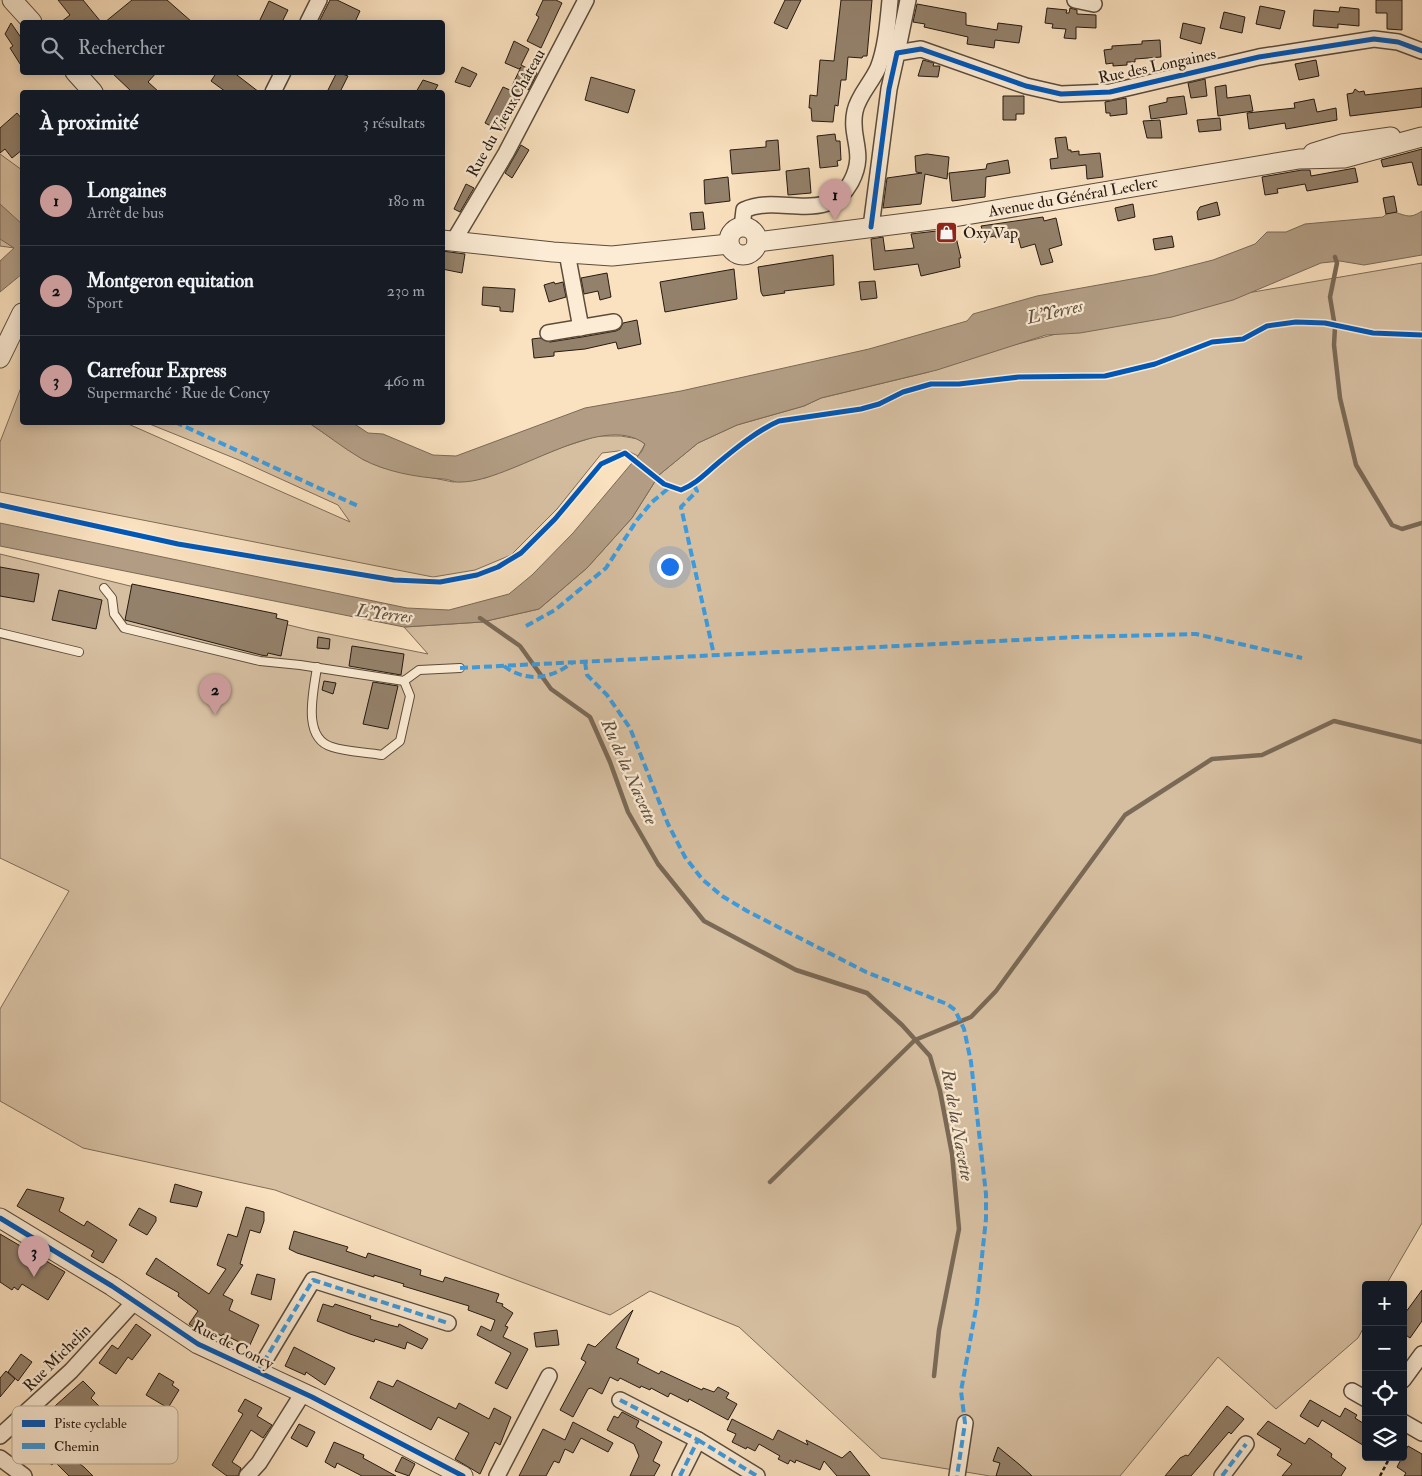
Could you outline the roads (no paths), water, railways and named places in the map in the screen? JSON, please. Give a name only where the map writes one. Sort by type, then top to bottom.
[{"type":"street","points":[[12,0],[30,20]]},
{"type":"street","points":[[309,20],[319,0]]},
{"type":"street","name":"Rue du Vieux Château","points":[[448,241],[506,153],[586,0]]},
{"type":"street","points":[[742,227],[744,210],[755,205],[768,204],[800,208],[834,201],[847,189],[858,169],[859,150],[854,123],[855,110],[878,67],[890,0]]},
{"type":"street","points":[[871,227],[889,89],[908,0]]},
{"type":"street","points":[[1076,0],[1094,4]]},
{"type":"street","name":"Rue des Longaines","points":[[897,54],[921,49],[1026,86],[1061,94],[1110,92],[1259,57],[1374,39],[1398,42],[1422,50]]},
{"type":"street","points":[[78,75],[91,90]]},
{"type":"street","points":[[274,90],[282,75]]},
{"type":"street","name":"Avenue du Général Leclerc","points":[[448,241],[612,256],[730,244],[734,251],[746,254],[753,250],[757,242],[954,217],[1298,160],[1344,158],[1384,149],[1420,137]]},
{"type":"street","points":[[730,244],[734,231],[742,227],[751,230],[757,242]]},
{"type":"street","points":[[568,253],[581,328]]},
{"type":"street","points":[[0,358],[20,316]]},
{"type":"street","points":[[548,333],[614,322]]},
{"type":"street","name":"Rue de Concy","points":[[0,1218],[135,1301],[198,1344],[303,1393],[463,1476]]},
{"type":"street","points":[[257,1372],[312,1280],[448,1323]]},
{"type":"street","name":"Rue Michelin","points":[[33,1406],[71,1371],[135,1301]]},
{"type":"street","points":[[1407,1375],[1422,1354]]},
{"type":"street","points":[[497,1476],[549,1376]]},
{"type":"street","points":[[1352,1391],[1362,1397]]},
{"type":"street","points":[[247,1476],[259,1463],[303,1393]]},
{"type":"street","points":[[620,1400],[698,1440],[757,1476]]},
{"type":"street","points":[[957,1476],[965,1423]]},
{"type":"street","points":[[1407,1424],[1422,1433]]},
{"type":"street","name":"Rue Michelin","points":[[0,1436],[12,1425]]},
{"type":"street","points":[[680,1476],[698,1440]]},
{"type":"street","points":[[1222,1476],[1246,1444]]},
{"type":"street","points":[[0,1458],[24,1476]]},
{"type":"lane","points":[[104,588],[112,598],[114,614],[124,628],[260,661],[317,667],[404,681],[419,670],[460,668]]},
{"type":"lane","points":[[0,633],[79,652]]},
{"type":"lane","points":[[317,667],[312,716],[318,737],[330,747],[382,755],[400,741],[410,696],[404,681]]},
{"type":"water","points":[[0,204],[20,222],[20,276],[0,292],[0,261],[14,248],[0,239]]},
{"type":"water","name":"L'Yerres","points":[[1422,211],[1422,255],[1364,265],[1340,261],[1321,263],[1233,300],[1172,317],[1080,333],[1046,335],[937,370],[821,398],[804,406],[737,425],[698,443],[659,475],[632,518],[587,568],[539,609],[482,622],[404,627],[0,546],[0,523],[407,608],[449,610],[509,594],[532,575],[573,533],[642,451],[645,444],[627,436],[605,436],[581,441],[555,450],[481,479],[459,482],[401,473],[371,464],[312,425],[356,425],[368,433],[383,434],[433,455],[456,456],[585,408],[681,391],[869,349],[967,321],[973,314],[1037,296],[1154,275],[1213,260],[1255,244],[1267,232],[1286,232],[1305,224],[1383,217],[1393,212],[1406,216]]},
{"type":"waterway","points":[[1335,257],[1337,263],[1330,297],[1335,327],[1334,345],[1340,398],[1356,465],[1392,525],[1402,529],[1422,523]]},
{"type":"waterway","name":"Ru de la Navette","points":[[480,618],[520,646],[551,689],[590,717],[610,762],[628,812],[658,864],[704,921],[796,970],[867,993],[902,1025],[930,1056],[940,1091],[952,1154],[959,1229],[939,1330],[934,1376]]},
{"type":"waterway","points":[[770,1182],[915,1040],[971,1017],[996,991],[1125,815],[1212,759],[1262,755],[1334,721],[1422,742]]},
{"type":"place","name":"Longaines","points":[[835,220]]},
{"type":"place","name":"Oxy Vap","points":[[947,233]]},
{"type":"place","name":"Montgeron equitation","points":[[215,715]]},
{"type":"place","name":"Carrefour Express","points":[[34,1277]]}]
